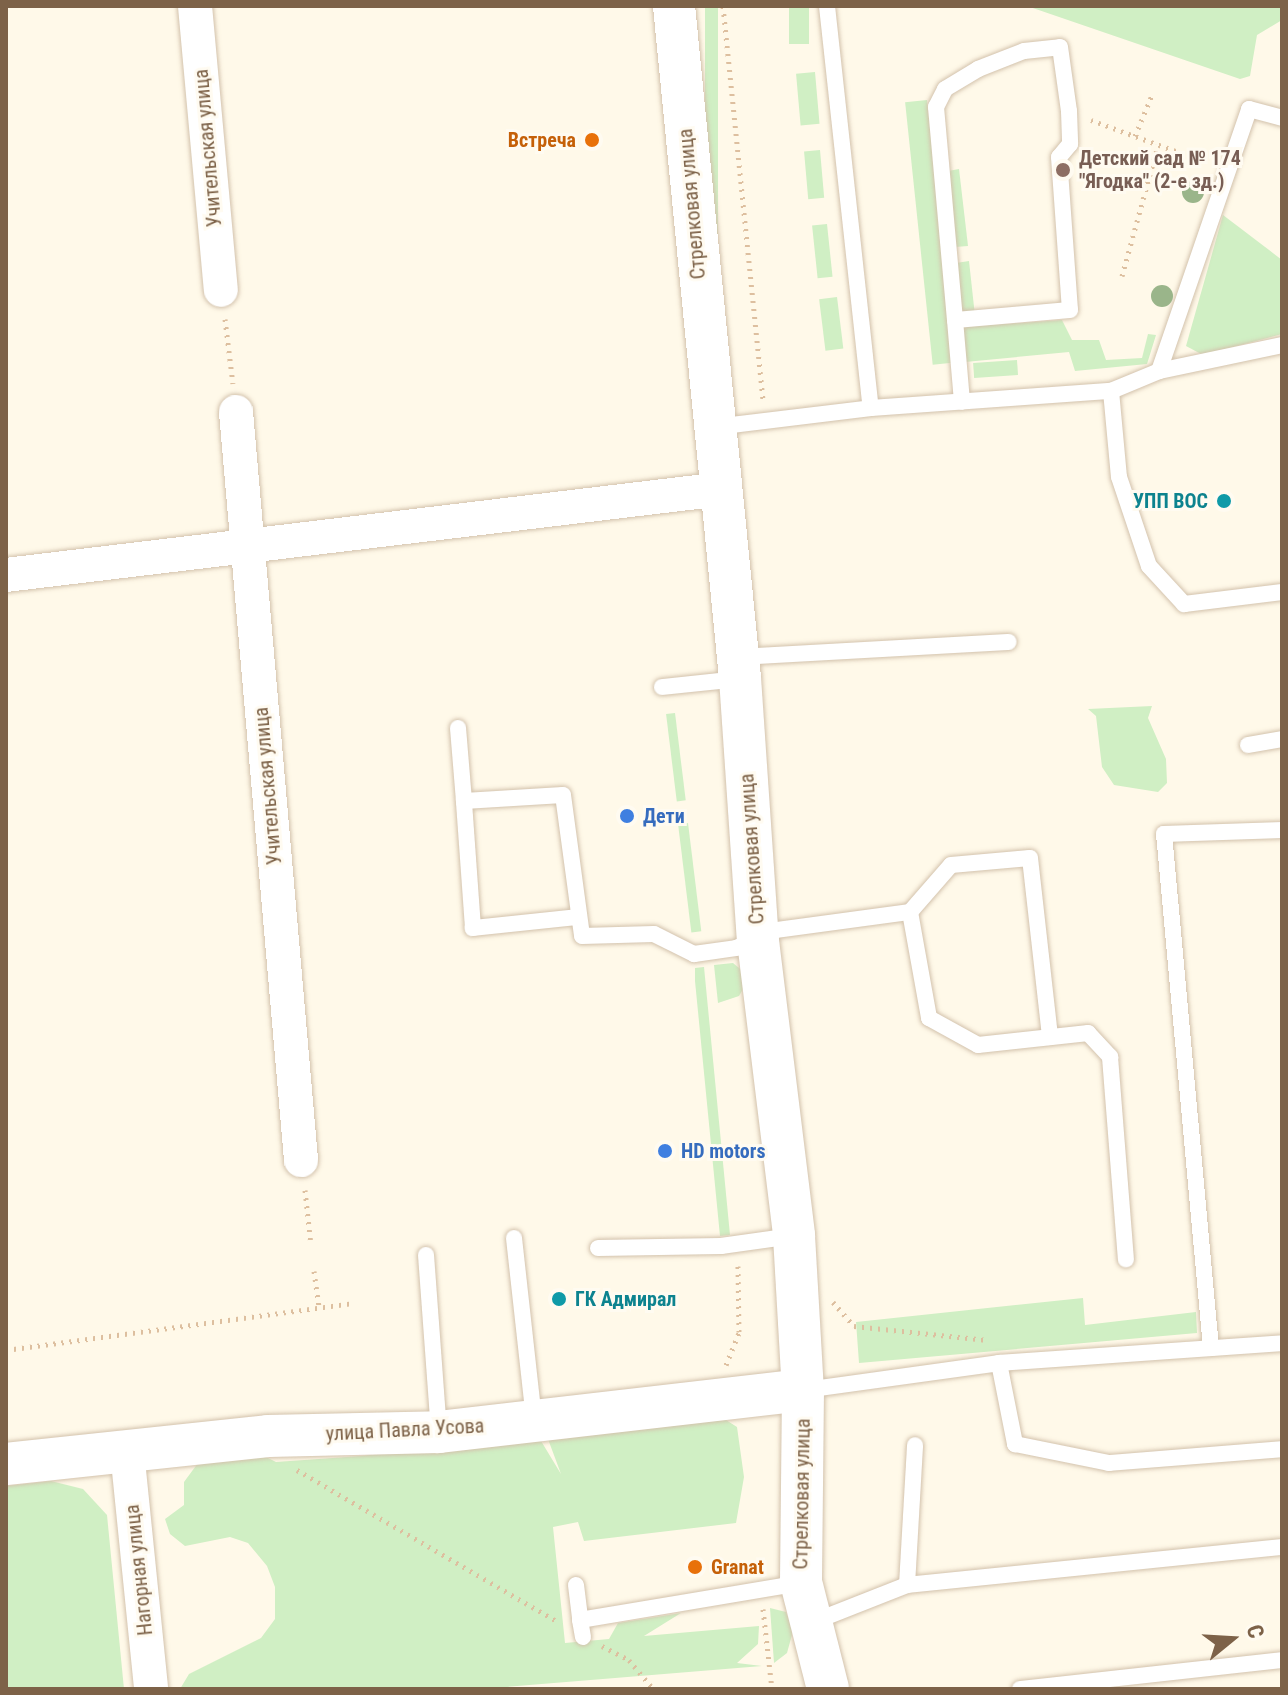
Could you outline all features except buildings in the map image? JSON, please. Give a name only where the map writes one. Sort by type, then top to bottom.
[{"type":"street","name":"Учительская улица","points":[[195,6],[221,290]]},
{"type":"street","name":"Стрелковая улица","points":[[674,6],[713,427],[722,489],[758,941],[794,1236],[803,1390],[801,1582],[828,1689]]},
{"type":"street","name":"Учительская улица","points":[[236,412],[301,1160]]},
{"type":"street","points":[[6,575],[722,489]]},
{"type":"street","name":"улица Павла Усова","points":[[6,1464],[268,1436],[439,1432],[803,1390]]},
{"type":"street","name":"Нагорная улица","points":[[127,1451],[151,1689]]},
{"type":"lane","points":[[827,6],[871,408]]},
{"type":"lane","points":[[955,320],[1070,310],[1059,157],[1070,144],[1069,111],[1060,47],[1024,51],[978,69],[945,89],[936,107],[962,402]]},
{"type":"lane","points":[[1159,371],[1249,109],[1282,118]]},
{"type":"lane","points":[[713,427],[871,408],[1111,391],[1159,371],[1282,345]]},
{"type":"lane","points":[[1111,391],[1119,477],[1149,566],[1184,604],[1282,592]]},
{"type":"lane","points":[[662,687],[738,668],[1009,642]]},
{"type":"lane","points":[[458,728],[473,928],[578,917]]},
{"type":"lane","points":[[1248,745],[1282,739]]},
{"type":"lane","points":[[464,801],[563,795],[582,936],[654,934],[694,954],[758,941],[776,930],[910,912],[951,865],[1030,858],[1050,1037]]},
{"type":"lane","points":[[1211,1348],[1164,834],[1282,830]]},
{"type":"lane","points":[[910,912],[929,1018],[978,1045],[1088,1033],[1110,1057],[1126,1259]]},
{"type":"lane","points":[[598,1248],[721,1246],[794,1236]]},
{"type":"lane","points":[[514,1238],[534,1420]]},
{"type":"lane","points":[[426,1255],[439,1432]]},
{"type":"lane","points":[[803,1390],[999,1363],[1282,1343]]},
{"type":"lane","points":[[999,1363],[1015,1444],[1109,1463],[1282,1449]]},
{"type":"lane","points":[[907,1585],[915,1445]]},
{"type":"lane","points":[[813,1622],[907,1585],[1282,1547]]},
{"type":"lane","points":[[576,1585],[581,1628],[801,1582]]},
{"type":"lane","points":[[1020,1689],[1282,1660]]},
{"type":"path","points":[[723,6],[765,421]]},
{"type":"path","points":[[1135,136],[1152,95]]},
{"type":"path","points":[[1069,111],[1192,157]]},
{"type":"path","points":[[1122,276],[1158,145]]},
{"type":"path","points":[[221,290],[236,412]]},
{"type":"path","points":[[301,1160],[311,1245]]},
{"type":"path","points":[[722,1374],[739,1332],[738,1257]]},
{"type":"path","points":[[314,1271],[319,1308]]},
{"type":"path","points":[[829,1297],[854,1326],[1016,1343],[1024,1361]]},
{"type":"path","points":[[6,1350],[353,1303]]},
{"type":"path","points":[[268,1436],[298,1471],[581,1628],[629,1660],[653,1689]]},
{"type":"path","points":[[763,1604],[772,1689]]},
{"type":"green space","points":[[705,6],[718,6],[718,255],[705,255]]},
{"type":"green space","points":[[789,6],[809,6],[809,44],[789,44]]},
{"type":"green space","points":[[1027,6],[1282,6],[1282,20],[1257,35],[1250,76],[1240,79]]},
{"type":"green space","points":[[815,72],[820,124],[801,125],[796,74]]},
{"type":"green space","points":[[927,100],[955,363],[933,365],[905,102]]},
{"type":"green space","points":[[820,150],[824,198],[808,199],[804,151]]},
{"type":"green space","points":[[959,169],[968,246],[955,247],[948,171]]},
{"type":"green space","points":[[1223,215],[1282,260],[1282,334],[1203,355],[1186,346]]},
{"type":"green space","points":[[827,224],[833,277],[818,278],[812,226]]},
{"type":"green space","points":[[969,261],[975,316],[959,313],[956,263]]},
{"type":"green space","points":[[837,297],[843,349],[825,351],[819,299]]},
{"type":"green space","points":[[1062,320],[1072,340],[1099,340],[1106,360],[1142,358],[1148,334],[1156,335],[1147,364],[1075,371],[1069,352],[965,362],[962,327]]},
{"type":"green space","points":[[1017,360],[1018,375],[974,378],[973,363]]},
{"type":"green space","points":[[1152,706],[1148,718],[1166,759],[1167,783],[1158,792],[1114,785],[1102,767],[1096,716],[1088,709]]},
{"type":"green space","points":[[675,713],[686,800],[677,801],[666,714]]},
{"type":"green space","points":[[688,823],[701,931],[691,932],[678,824]]},
{"type":"green space","points":[[733,963],[750,977],[739,996],[718,1003],[714,965]]},
{"type":"green space","points":[[704,967],[730,1235],[720,1236],[695,981],[695,968]]},
{"type":"green space","points":[[1083,1298],[1085,1325],[1196,1312],[1197,1333],[859,1363],[856,1322]]},
{"type":"green space","points":[[715,1413],[737,1427],[744,1477],[736,1523],[584,1541],[578,1522],[553,1527],[565,1643],[609,1639],[618,1623],[681,1613],[644,1636],[759,1626],[758,1644],[737,1663],[762,1666],[482,1689],[180,1689],[189,1674],[261,1638],[275,1619],[275,1587],[267,1566],[248,1543],[230,1537],[185,1546],[170,1534],[165,1519],[184,1505],[184,1482],[198,1463],[264,1456],[276,1462],[361,1456],[538,1436],[561,1474],[545,1431]]},
{"type":"green space","points":[[51,1481],[83,1489],[107,1515],[124,1689],[6,1689],[6,1486]]},
{"type":"green space","points":[[770,1608],[786,1612],[793,1631],[787,1653],[774,1663]]},
{"type":"place","name":"Встреча","points":[[592,140]]},
{"type":"place","name":"Детский сад № 174 \"Ягодка\" (2-е зд.)","points":[[1063,170]]},
{"type":"place","name":"УПП ВОС","points":[[1224,501]]},
{"type":"place","name":"Дети","points":[[627,816]]},
{"type":"place","name":"HD motors","points":[[665,1151]]},
{"type":"place","name":"ГК Адмирал","points":[[559,1299]]},
{"type":"place","name":"Granat","points":[[695,1567]]}]
